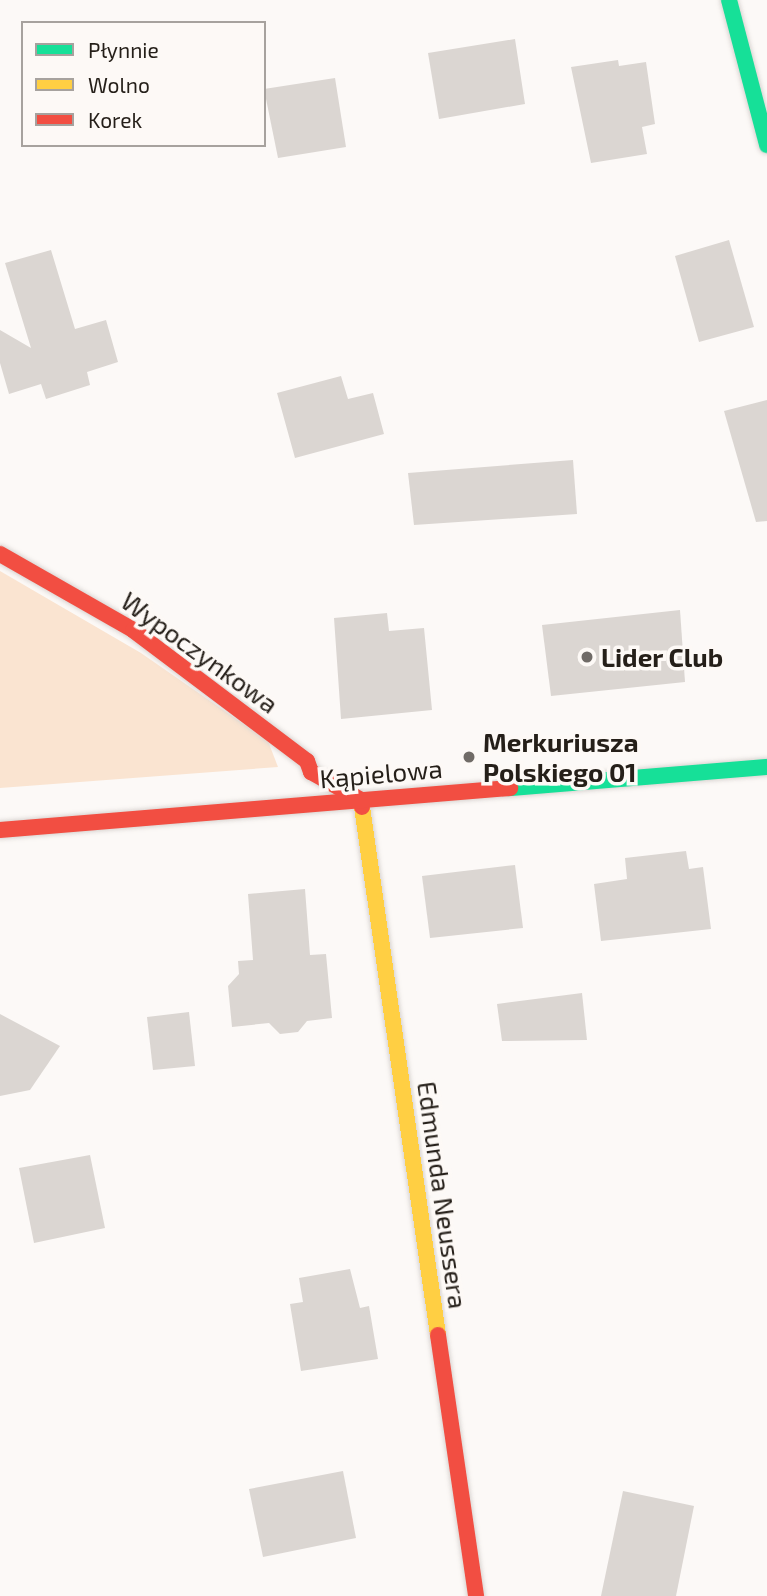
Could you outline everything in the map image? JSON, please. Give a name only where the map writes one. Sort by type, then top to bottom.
[{"type":"street","points":[[729,0],[767,145]]},
{"type":"street","name":"Wypoczynkowa","points":[[0,554],[133,630],[307,761],[311,772],[362,800]]},
{"type":"street","name":"Kąpielowa","points":[[0,830],[767,766]]},
{"type":"street","name":"Edmunda Neussera","points":[[362,800],[477,1596]]},
{"type":"shaded area","points":[[0,571],[141,653],[268,741],[278,767],[0,788]]},
{"type":"building","points":[[515,39],[525,104],[439,119],[428,53]]},
{"type":"building","points":[[618,60],[619,66],[646,62],[655,124],[642,127],[647,154],[591,163],[571,67]]},
{"type":"building","points":[[335,78],[346,147],[278,158],[266,89]]},
{"type":"building","points":[[729,240],[754,327],[699,342],[675,256]]},
{"type":"building","points":[[51,250],[75,329],[106,320],[118,362],[87,372],[90,385],[46,399],[41,384],[9,394],[0,363],[0,330],[31,348],[5,263]]},
{"type":"building","points":[[341,376],[348,399],[373,393],[384,434],[295,458],[277,393]]},
{"type":"building","points":[[767,400],[767,521],[756,522],[724,411]]},
{"type":"building","points":[[573,460],[577,514],[414,525],[408,473]]},
{"type":"building","points":[[680,610],[685,682],[551,696],[542,625]]},
{"type":"building","points":[[387,613],[389,631],[424,628],[432,710],[341,719],[334,618]]},
{"type":"building","points":[[686,851],[689,869],[703,867],[711,929],[601,941],[594,884],[627,879],[625,858]]},
{"type":"building","points":[[515,865],[523,928],[430,938],[422,876]]},
{"type":"building","points":[[305,889],[310,955],[326,954],[332,1018],[307,1021],[298,1032],[280,1034],[269,1023],[232,1027],[228,986],[239,974],[238,961],[253,960],[248,894]]},
{"type":"building","points":[[582,993],[587,1040],[502,1041],[497,1004]]},
{"type":"building","points":[[189,1012],[195,1066],[153,1070],[147,1017]]},
{"type":"building","points":[[0,1014],[60,1046],[30,1090],[0,1096]]},
{"type":"building","points":[[90,1155],[105,1228],[34,1243],[19,1168]]},
{"type":"building","points":[[350,1269],[360,1308],[369,1306],[378,1359],[301,1371],[290,1304],[303,1302],[299,1278]]},
{"type":"building","points":[[343,1471],[356,1538],[263,1557],[249,1489]]},
{"type":"building","points":[[623,1491],[694,1506],[676,1596],[601,1596]]},
{"type":"traffic: fast","points":[[729,0],[767,145]]},
{"type":"traffic: fast","points":[[510,788],[767,767]]},
{"type":"traffic: slow","points":[[362,807],[438,1335]]},
{"type":"traffic: jam","points":[[0,554],[133,630],[307,761],[311,772],[361,800],[362,807]]},
{"type":"traffic: jam","points":[[0,830],[510,788]]},
{"type":"traffic: jam","points":[[438,1335],[476,1596]]},
{"type":"place","name":"Lider Club","points":[[587,657]]},
{"type":"place","name":"Merkuriusza Polskiego 01","points":[[469,757]]}]
